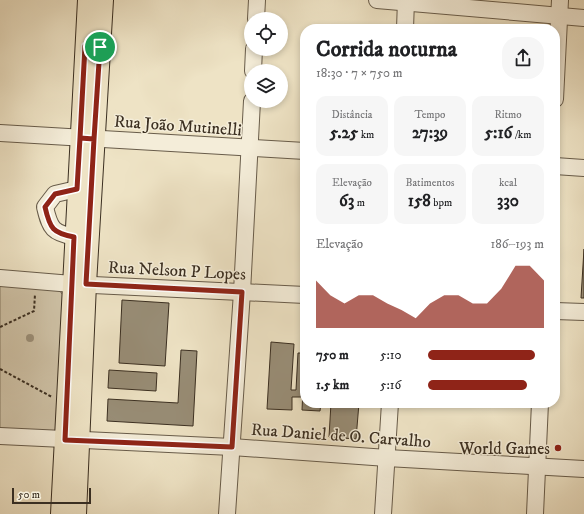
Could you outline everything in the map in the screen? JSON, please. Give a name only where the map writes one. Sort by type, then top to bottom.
[{"type":"main road","points":[[61,514],[72,440],[80,232],[92,46],[88,0]]},
{"type":"main road","points":[[92,46],[103,0]]},
{"type":"main road","points":[[80,232],[77,189],[87,139]]},
{"type":"main road","points":[[76,514],[72,440],[67,405],[79,284]]},
{"type":"street","points":[[256,0],[256,12]]},
{"type":"street","points":[[377,0],[406,1],[559,17],[584,18]]},
{"type":"street","points":[[559,24],[560,0]]},
{"type":"street","points":[[405,24],[406,1]]},
{"type":"street","points":[[227,514],[242,292],[252,108]]},
{"type":"street","name":"Rua João Mutinelli","points":[[0,133],[300,151]]},
{"type":"street","points":[[560,166],[584,168]]},
{"type":"street","points":[[77,189],[55,194],[45,207],[48,222],[59,234],[80,232]]},
{"type":"street","name":"Rua Nelson P Lopes","points":[[0,278],[79,284],[300,295]]},
{"type":"street","points":[[560,310],[584,312]]},
{"type":"street","points":[[384,514],[390,408]]},
{"type":"street","points":[[535,514],[540,408]]},
{"type":"street","name":"Rua Daniel de O. Carvalho","points":[[0,436],[232,447],[387,458],[584,469]]},
{"type":"path","points":[[0,327],[34,311],[36,281]]},
{"type":"path","points":[[0,369],[67,405]]},
{"type":"shaded area","points":[[0,286],[53,289],[62,293],[64,298],[57,428],[54,432],[0,428]]},
{"type":"building","points":[[584,249],[584,298],[581,298]]},
{"type":"building","points":[[122,300],[169,303],[165,366],[119,363]]},
{"type":"building","points":[[271,342],[294,344],[291,390],[296,390],[298,353],[300,353],[300,397],[292,397],[292,410],[267,409]]},
{"type":"building","points":[[181,350],[197,351],[193,426],[107,421],[108,399],[178,403]]},
{"type":"building","points":[[109,370],[157,373],[156,391],[108,388]]},
{"type":"building","points":[[302,408],[320,408],[320,411],[302,410]]},
{"type":"building","points":[[331,408],[359,408],[356,439],[329,437]]},
{"type":"place","name":"World Games","points":[[558,448]]},
{"type":"route","points":[[100,47],[85,46],[80,138],[94,139],[86,284],[242,292],[232,447],[65,440],[74,237],[59,234],[48,222],[45,207],[55,194],[77,189],[80,138],[94,139],[100,47]]}]
